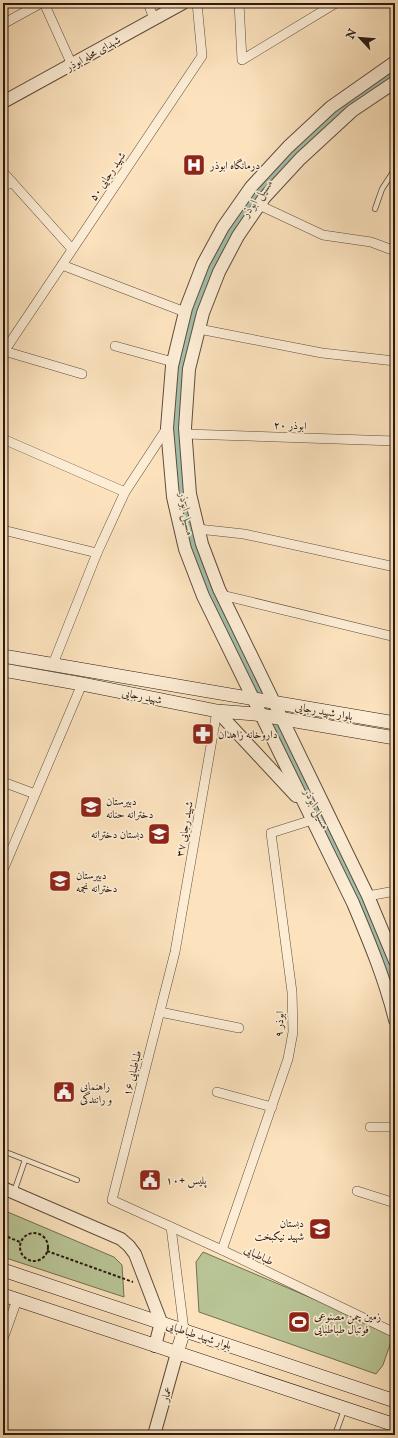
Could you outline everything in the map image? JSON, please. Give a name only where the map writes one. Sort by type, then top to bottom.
[{"type":"main road","name":"شهید رجایی","points":[[3,656],[254,700]]},
{"type":"main road","name":"شهید رجایی","points":[[3,670],[217,711],[261,715],[282,719]]},
{"type":"main road","name":"بلوار شهید رجایی","points":[[254,700],[395,722]]},
{"type":"main road","name":"بلوار شهید رجایی","points":[[282,719],[395,738]]},
{"type":"main road","name":"بلوار شهید طباطبایی","points":[[3,1270],[395,1401]]},
{"type":"main road","points":[[3,1295],[395,1425]]},
{"type":"main road","points":[[177,1353],[184,1330]]},
{"type":"street","points":[[3,24],[41,3]]},
{"type":"street","points":[[44,3],[72,65]]},
{"type":"street","points":[[148,3],[154,19]]},
{"type":"street","name":"شهدای محله ابوذر","points":[[3,102],[183,3]]},
{"type":"street","name":"شهید رجایی ۵۰","points":[[4,352],[202,56],[198,3]]},
{"type":"street","points":[[239,3],[242,60],[336,3]]},
{"type":"street","points":[[395,62],[331,107],[288,147],[250,187],[223,227],[203,264],[185,312],[173,362],[167,428],[173,496],[185,549],[203,596],[353,903],[372,948],[389,996],[395,1020]]},
{"type":"street","points":[[395,82],[352,111],[300,159],[264,198],[238,236],[219,272],[203,313],[189,369],[185,434],[190,494],[198,529],[202,544],[222,595],[368,896],[395,961]]},
{"type":"street","points":[[3,172],[72,249]]},
{"type":"street","points":[[3,187],[12,182]]},
{"type":"street","points":[[259,205],[323,235],[371,242],[395,251]]},
{"type":"street","points":[[62,265],[185,312]]},
{"type":"street","points":[[199,330],[322,353],[395,361]]},
{"type":"street","points":[[115,346],[173,362]]},
{"type":"street","points":[[4,352],[82,374]]},
{"type":"street","points":[[53,664],[97,553],[125,492],[167,428]]},
{"type":"street","name":"ابوذر ۲۰","points":[[185,434],[395,441]]},
{"type":"street","points":[[3,439],[125,492]]},
{"type":"street","points":[[198,529],[244,534],[395,567]]},
{"type":"street","points":[[3,530],[97,553]]},
{"type":"street","points":[[222,595],[395,637]]},
{"type":"street","points":[[3,870],[82,684]]},
{"type":"street","points":[[217,711],[305,806]]},
{"type":"street","name":"شهید رجایی ۳۷","points":[[175,952],[217,711]]},
{"type":"street","points":[[3,782],[35,794]]},
{"type":"street","name":"ابوذر ۹","points":[[222,1250],[288,1059],[292,1032],[292,992],[271,833],[312,820]]},
{"type":"street","points":[[368,896],[395,891]]},
{"type":"street","name":"طباطبایی ۱۶","points":[[112,1200],[175,952]]},
{"type":"street","points":[[160,1012],[239,1028]]},
{"type":"street","points":[[217,1092],[272,1107]]},
{"type":"street","points":[[370,1127],[395,1127]]},
{"type":"street","points":[[8,1190],[121,1239],[129,1246],[135,1254],[161,1322],[155,1346]]},
{"type":"street","points":[[357,1191],[395,1203]]},
{"type":"street","name":"طباطبایی","points":[[112,1200],[222,1250],[395,1333]]},
{"type":"street","points":[[170,1227],[184,1330]]},
{"type":"street","points":[[3,1339],[17,1300]]},
{"type":"street","name":"عمار","points":[[154,1435],[177,1353]]},
{"type":"lane","points":[[375,209],[382,189],[395,169]]},
{"type":"lane","points":[[3,1151],[77,1180]]},
{"type":"lane","points":[[8,1190],[25,1160]]},
{"type":"lane","points":[[335,1435],[344,1408]]},
{"type":"path","points":[[29,1233],[38,1233],[46,1239],[48,1243],[47,1251],[44,1257],[40,1260],[31,1261],[21,1253],[20,1242],[29,1233]]},
{"type":"path","points":[[3,1236],[20,1242]]},
{"type":"path","points":[[47,1251],[148,1288]]},
{"type":"green space","points":[[3,1210],[114,1257],[122,1265],[124,1297],[3,1257]]},
{"type":"green space","name":"زمین چمن مصنوعی فوتبال طباطبایی","points":[[203,1252],[394,1333],[383,1365],[376,1374],[199,1312],[196,1262]]},
{"type":"waterway","name":"مسیل ابوذر","points":[[395,73],[339,111],[299,148],[265,185],[233,230],[210,274],[193,316],[179,372],[176,410],[184,510],[193,544],[210,588],[342,861],[389,970],[395,992]]},
{"type":"place","name":"درمانگاه ابوذر","points":[[194,165]]},
{"type":"place","name":"داروخانه زاهدان","points":[[203,734]]},
{"type":"place","name":"دبیرستان دخترانه حنانه","points":[[91,807]]},
{"type":"place","name":"دبستان دخترانه","points":[[159,834]]},
{"type":"place","name":"دبیرستان دخترانه نجمه","points":[[60,881]]},
{"type":"place","name":"راهنمایی و رانندگی","points":[[64,1092]]},
{"type":"place","name":"پلیس +۱۰","points":[[150,1180]]},
{"type":"place","name":"دبستان شهید نیکبخت","points":[[320,1229]]},
{"type":"place","name":"زمین چمن مصنوعی فوتبال طباطبایی","points":[[299,1322]]}]
